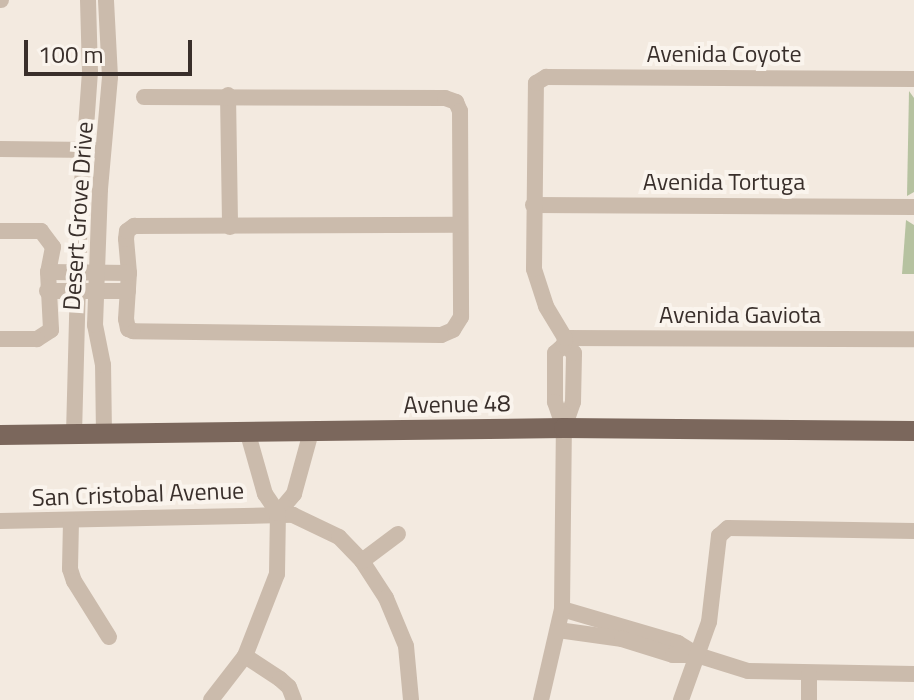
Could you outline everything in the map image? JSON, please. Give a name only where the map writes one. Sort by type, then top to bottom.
[{"type":"main road","name":"Avenue 48","points":[[0,435],[564,428],[914,431]]},
{"type":"street","name":"Desert Grove Drive","points":[[88,0],[90,72],[84,149],[88,291],[103,365],[104,434]]},
{"type":"street","name":"Desert Grove Drive","points":[[88,272],[110,77],[106,0]]},
{"type":"street","name":"Avenida Coyote","points":[[533,205],[536,83],[546,77],[914,79]]},
{"type":"street","points":[[228,95],[230,227]]},
{"type":"street","points":[[144,97],[445,98],[456,102],[460,111],[461,317],[453,330],[441,335],[141,333],[127,325],[129,273],[126,234],[134,226],[460,225]]},
{"type":"street","points":[[0,149],[104,150]]},
{"type":"street","points":[[533,205],[534,269],[546,306],[564,341],[574,353],[573,402],[564,428],[562,609],[541,700]]},
{"type":"street","name":"Avenida Tortuga","points":[[533,205],[914,207]]},
{"type":"street","points":[[0,231],[46,234],[53,247],[47,291],[52,325],[47,334],[37,339],[0,339]]},
{"type":"street","points":[[48,272],[129,273]]},
{"type":"street","points":[[47,291],[128,291]]},
{"type":"street","name":"Desert Grove Drive","points":[[74,434],[77,325],[88,291]]},
{"type":"street","points":[[77,325],[95,325]]},
{"type":"street","name":"Avenida Gaviota","points":[[564,341],[914,339]]},
{"type":"street","points":[[278,513],[294,494],[311,432]]},
{"type":"street","points":[[211,700],[245,656],[277,574],[278,513],[265,494],[248,434]]},
{"type":"street","points":[[278,513],[293,515],[339,537],[362,561],[401,628],[409,665],[411,700]]},
{"type":"street","name":"San Cristobal Avenue","points":[[0,521],[278,513]]},
{"type":"street","points":[[71,521],[74,581],[109,637]]},
{"type":"street","points":[[681,700],[709,622],[719,536],[728,528],[914,531]]},
{"type":"street","points":[[362,561],[398,534]]},
{"type":"street","points":[[562,609],[611,630]]},
{"type":"street","points":[[558,630],[611,630],[678,643],[697,655],[748,671],[914,674]]},
{"type":"street","points":[[245,656],[289,687],[294,700]]},
{"type":"street","points":[[809,674],[809,700]]},
{"type":"green space","points":[[909,91],[914,98],[914,192],[907,196]]},
{"type":"green space","points":[[906,220],[914,225],[914,274],[902,274]]}]
